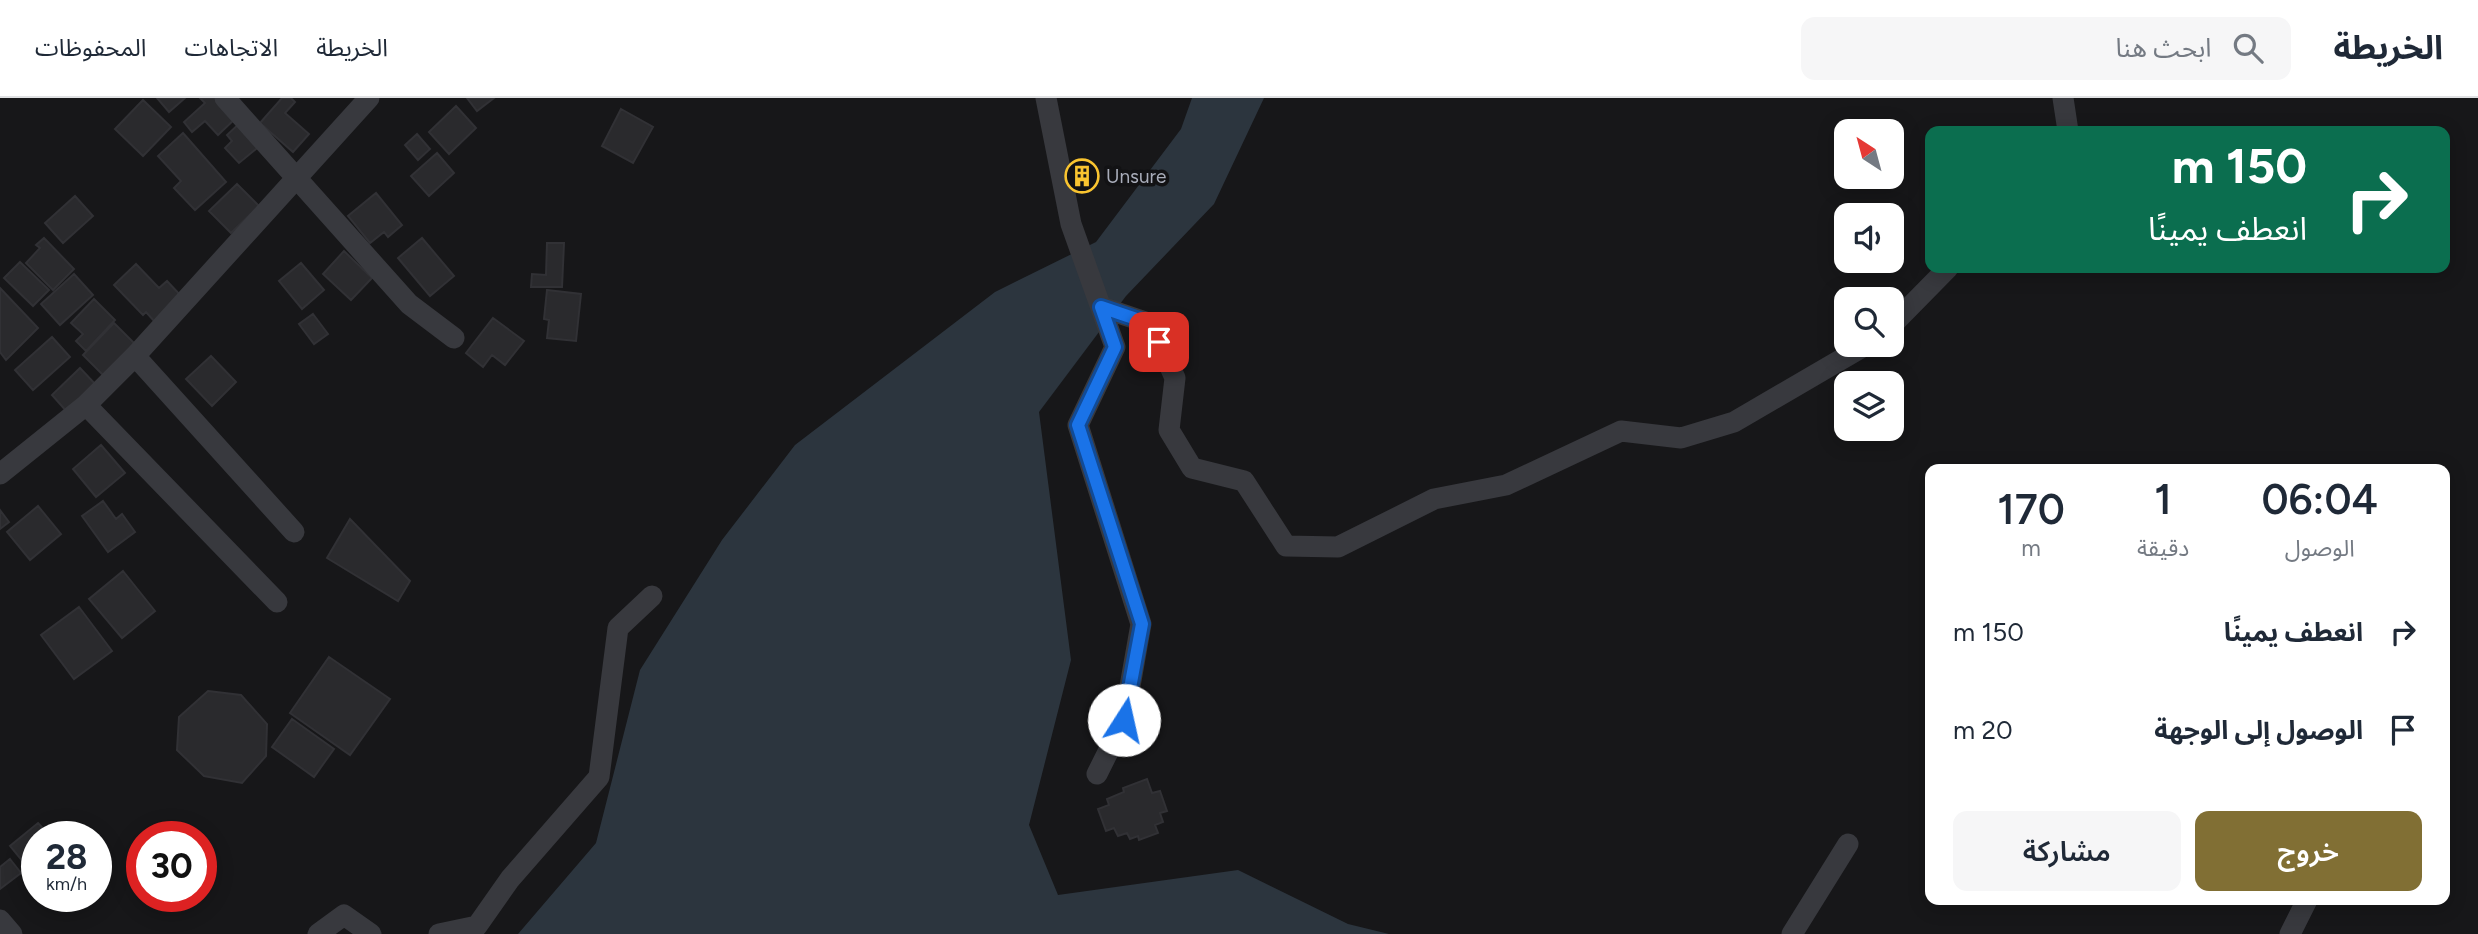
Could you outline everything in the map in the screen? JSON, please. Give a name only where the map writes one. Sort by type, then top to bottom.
[{"type":"street","points":[[225,98],[408,304],[454,338]]},
{"type":"street","points":[[0,474],[86,405],[135,356],[369,98]]},
{"type":"street","points":[[1046,98],[1071,224],[1115,347],[1078,425],[1142,624],[1124,720],[1097,774]]},
{"type":"street","points":[[2063,98],[2067,126]]},
{"type":"street","points":[[1904,312],[1943,273]]},
{"type":"street","points":[[1101,307],[1151,324],[1175,379],[1170,430],[1192,468],[1244,481],[1286,546],[1338,547],[1434,499],[1506,485],[1621,431],[1681,438],[1734,422],[1845,357]]},
{"type":"street","points":[[135,356],[294,532]]},
{"type":"street","points":[[86,405],[277,602]]},
{"type":"street","points":[[439,934],[477,926],[510,879],[599,777],[618,628],[652,596]]},
{"type":"street","points":[[1791,934],[1848,844]]},
{"type":"street","points":[[2290,934],[2304,905]]},
{"type":"street","points":[[318,934],[344,915],[371,934]]},
{"type":"street","points":[[0,920],[12,934]]},
{"type":"shaded area","points":[[1192,98],[1264,98],[1214,204],[1126,296],[1039,412],[1071,660],[1029,825],[1058,895],[1238,870],[1348,924],[1389,934],[518,934],[596,843],[640,670],[722,540],[795,445],[995,292],[1096,242],[1181,129]]},
{"type":"building","points":[[157,98],[185,98],[169,112]]},
{"type":"building","points":[[200,98],[220,98],[237,117],[218,135],[205,121],[192,132],[184,122],[205,103]]},
{"type":"building","points":[[282,98],[291,98],[295,102],[285,113],[309,134],[293,152],[260,123]]},
{"type":"building","points":[[467,98],[494,98],[477,111]]},
{"type":"building","points":[[143,100],[171,127],[143,156],[115,129]]},
{"type":"building","points":[[456,106],[476,128],[449,154],[429,132]]},
{"type":"building","points":[[621,109],[653,127],[633,163],[602,146]]},
{"type":"building","points":[[242,121],[262,144],[239,163],[225,148],[232,141],[227,135]]},
{"type":"building","points":[[183,133],[226,182],[195,210],[174,188],[181,181],[158,156]]},
{"type":"building","points":[[417,134],[430,149],[418,160],[405,145]]},
{"type":"building","points":[[437,153],[454,173],[429,196],[411,176]]},
{"type":"building","name":"Unsure","points":[[1081,165],[1095,181],[1078,188],[1072,170]]},
{"type":"building","points":[[237,184],[259,206],[231,233],[209,211]]},
{"type":"building","points":[[376,193],[402,225],[388,237],[384,232],[370,243],[348,216]]},
{"type":"building","points":[[75,196],[93,216],[63,243],[45,223]]},
{"type":"building","points":[[44,238],[74,269],[53,290],[26,263],[40,248],[36,245]]},
{"type":"building","points":[[422,238],[454,276],[430,296],[398,258]]},
{"type":"building","points":[[547,243],[564,243],[562,287],[531,287],[532,274],[546,275]]},
{"type":"building","points":[[344,251],[372,278],[351,300],[323,274]]},
{"type":"building","points":[[20,262],[49,290],[33,306],[4,278]]},
{"type":"building","points":[[301,263],[324,290],[302,309],[279,281]]},
{"type":"building","points":[[136,264],[159,288],[167,281],[182,297],[155,322],[146,312],[143,315],[114,285]]},
{"type":"building","points":[[74,274],[93,295],[60,325],[41,304]]},
{"type":"building","points":[[0,288],[38,328],[6,360],[0,352]]},
{"type":"building","points":[[547,290],[581,294],[576,341],[547,338],[549,320],[544,319]]},
{"type":"building","points":[[94,299],[115,320],[86,351],[76,341],[83,334],[71,323]]},
{"type":"building","points":[[313,314],[328,334],[314,344],[299,324]]},
{"type":"building","points":[[493,318],[524,341],[505,365],[492,355],[483,367],[466,353]]},
{"type":"building","points":[[114,323],[136,345],[105,377],[83,355]]},
{"type":"building","points":[[52,337],[70,357],[33,390],[15,370]]},
{"type":"building","points":[[211,356],[236,382],[212,406],[186,379]]},
{"type":"building","points":[[80,368],[97,386],[68,413],[52,395]]},
{"type":"building","points":[[101,445],[125,473],[96,497],[73,469]]},
{"type":"building","points":[[103,501],[116,519],[122,514],[135,532],[108,552],[82,516]]},
{"type":"building","points":[[38,506],[61,534],[30,560],[7,532]]},
{"type":"building","points":[[0,510],[9,522],[0,529]]},
{"type":"building","points":[[350,519],[410,581],[398,601],[327,558]]},
{"type":"building","points":[[123,571],[155,611],[122,638],[89,599]]},
{"type":"building","points":[[79,607],[112,651],[74,679],[41,635]]},
{"type":"building","points":[[329,657],[390,699],[350,755],[290,713]]},
{"type":"building","points":[[208,691],[241,695],[267,724],[266,756],[242,783],[204,776],[177,750],[179,717]]},
{"type":"building","points":[[292,719],[334,749],[314,777],[272,747]]},
{"type":"building","points":[[1147,779],[1152,793],[1160,791],[1167,811],[1160,813],[1163,822],[1155,825],[1158,833],[1139,840],[1138,836],[1130,839],[1127,833],[1118,836],[1114,828],[1106,831],[1098,809],[1109,805],[1107,799],[1124,792],[1123,788]]},
{"type":"building","points":[[21,837],[21,859],[10,846]]},
{"type":"building","points":[[10,859],[21,873],[0,889],[0,867]]},
{"type":"place","name":"Unsure","points":[[1082,176]]},
{"type":"route","points":[[1124,720],[1142,624],[1078,425],[1115,347],[1101,307],[1151,324],[1159,342]]}]
